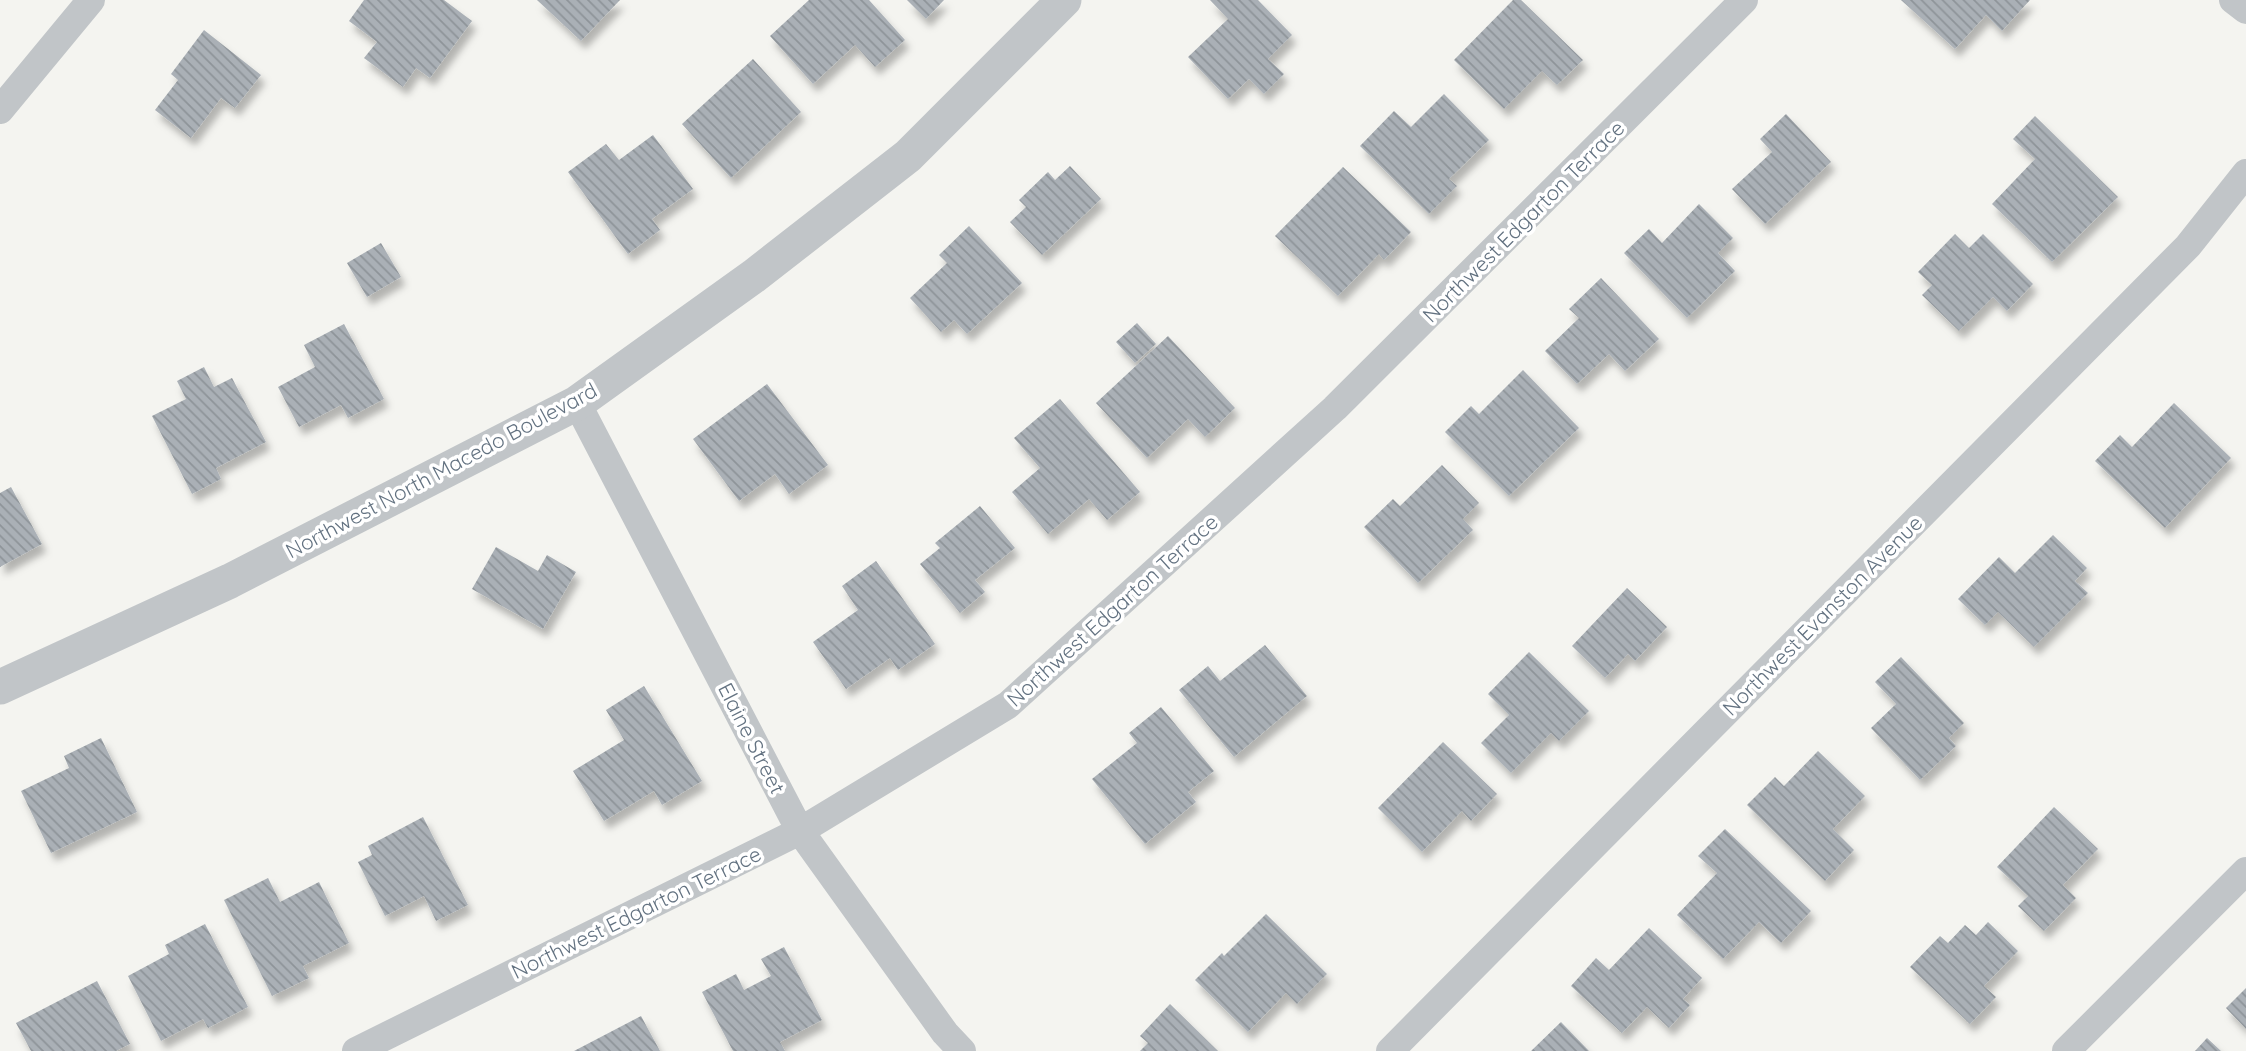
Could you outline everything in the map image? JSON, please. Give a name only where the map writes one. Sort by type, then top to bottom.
[{"type":"street","points":[[0,110],[91,0]]},
{"type":"street","name":"Northwest North Macedo Boulevard","points":[[0,687],[230,581],[577,403],[754,276],[908,156],[1064,0]]},
{"type":"street","name":"Northwest Edgarton Terrace","points":[[356,1051],[800,831],[1008,705],[1335,408],[1744,0]]},
{"type":"street","points":[[2233,0],[2246,10]]},
{"type":"street","name":"Northwest Evanston Avenue","points":[[1390,1051],[2188,246],[2246,173]]},
{"type":"street","name":"Elaine Street","points":[[577,403],[800,831],[945,1033],[962,1051]]},
{"type":"street","points":[[2066,1051],[2246,871]]},
{"type":"building","points":[[364,0],[444,0],[472,21],[430,78],[416,68],[403,87],[364,58],[377,42],[349,21]]},
{"type":"building","points":[[537,0],[620,0],[581,41]]},
{"type":"building","points":[[809,0],[869,0],[905,40],[875,67],[855,45],[813,84],[770,36]]},
{"type":"building","points":[[907,0],[944,0],[926,19]]},
{"type":"building","points":[[1210,0],[1258,0],[1292,35],[1268,59],[1284,74],[1264,94],[1249,79],[1228,99],[1188,57],[1228,19]]},
{"type":"building","points":[[1513,0],[1521,0],[1583,60],[1557,85],[1542,71],[1504,109],[1454,60]]},
{"type":"building","points":[[1901,0],[2030,0],[2002,31],[1986,15],[1955,49]]},
{"type":"building","points":[[204,30],[261,75],[235,108],[221,98],[191,138],[155,110],[178,80],[171,74]]},
{"type":"building","points":[[753,59],[801,112],[731,178],[682,124]]},
{"type":"building","points":[[1444,94],[1489,140],[1449,179],[1457,186],[1429,214],[1360,146],[1394,111],[1411,127]]},
{"type":"building","points":[[1786,114],[1831,162],[1765,224],[1732,189],[1772,152],[1760,139]]},
{"type":"building","points":[[2035,116],[2118,197],[2052,262],[1992,204],[2035,159],[2013,139]]},
{"type":"building","points":[[653,135],[693,189],[652,219],[660,230],[628,254],[568,172],[606,144],[619,160]]},
{"type":"building","points":[[1070,166],[1101,199],[1042,255],[1010,222],[1026,207],[1019,200],[1048,172],[1055,180]]},
{"type":"building","points":[[1343,167],[1411,232],[1384,260],[1379,254],[1338,296],[1275,236]]},
{"type":"building","points":[[1699,204],[1733,238],[1718,253],[1735,271],[1687,318],[1624,253],[1649,229],[1662,243]]},
{"type":"building","points":[[969,226],[1022,283],[967,334],[954,320],[941,332],[910,298],[947,263],[939,255]]},
{"type":"building","points":[[1955,234],[1969,248],[1983,234],[2033,284],[2007,311],[1993,297],[1959,331],[1922,295],[1932,285],[1918,272]]},
{"type":"building","points":[[381,243],[401,277],[367,297],[347,263]]},
{"type":"building","points":[[1601,278],[1659,339],[1625,371],[1609,354],[1577,384],[1545,351],[1579,318],[1569,309]]},
{"type":"building","points":[[1137,323],[1156,344],[1135,363],[1116,342]]},
{"type":"building","points":[[344,324],[384,399],[348,418],[341,405],[299,427],[278,387],[315,367],[304,345]]},
{"type":"building","points":[[1168,336],[1235,408],[1205,437],[1188,419],[1147,458],[1096,403]]},
{"type":"building","points":[[204,367],[214,387],[232,378],[266,442],[216,468],[221,479],[192,494],[152,416],[186,399],[177,381]]},
{"type":"building","points":[[1523,370],[1579,428],[1509,496],[1445,432],[1471,406],[1479,414]]},
{"type":"building","points":[[767,384],[828,465],[789,494],[775,474],[739,501],[693,439]]},
{"type":"building","points":[[1060,399],[1140,492],[1107,520],[1089,499],[1048,534],[1012,492],[1040,468],[1014,438]]},
{"type":"building","points":[[2174,403],[2231,458],[2165,528],[2095,461],[2120,435],[2132,447]]},
{"type":"building","points":[[1442,465],[1479,503],[1463,519],[1473,530],[1418,583],[1364,527],[1393,499],[1400,506]]},
{"type":"building","points":[[11,487],[42,544],[0,567],[0,493]]},
{"type":"building","points":[[980,506],[1015,548],[975,580],[985,592],[960,613],[920,564],[940,548],[935,543]]},
{"type":"building","points":[[2053,535],[2087,568],[2075,581],[2088,593],[2034,647],[1998,612],[1985,625],[1958,599],[1999,557],[2015,573]]},
{"type":"building","points":[[496,547],[538,571],[547,555],[576,572],[543,629],[472,589]]},
{"type":"building","points":[[876,561],[935,644],[898,670],[890,658],[846,689],[813,642],[858,610],[842,586]]},
{"type":"building","points":[[1627,588],[1667,627],[1635,661],[1628,654],[1605,678],[1572,646]]},
{"type":"building","points":[[1265,645],[1307,696],[1234,757],[1179,690],[1208,666],[1220,681]]},
{"type":"building","points":[[1529,652],[1589,711],[1559,741],[1551,733],[1511,773],[1481,743],[1509,715],[1488,694]]},
{"type":"building","points":[[1901,657],[1964,723],[1949,738],[1956,746],[1920,780],[1871,728],[1896,704],[1875,682]]},
{"type":"building","points":[[644,686],[702,781],[662,805],[654,791],[604,821],[573,771],[624,740],[606,710]]},
{"type":"building","points":[[1161,707],[1214,771],[1188,792],[1196,802],[1145,844],[1092,779],[1137,743],[1129,733]]},
{"type":"building","points":[[101,738],[137,812],[51,853],[21,791],[69,768],[64,756]]},
{"type":"building","points":[[1443,742],[1497,794],[1471,821],[1462,811],[1422,852],[1378,808]]},
{"type":"building","points":[[1818,751],[1865,796],[1833,829],[1854,850],[1825,881],[1747,805],[1775,777],[1784,786]]},
{"type":"building","points":[[2054,807],[2098,849],[2063,885],[2076,898],[2044,931],[2018,906],[2028,896],[1997,867]]},
{"type":"building","points":[[423,817],[468,905],[436,921],[424,896],[385,916],[358,862],[372,855],[368,846]]},
{"type":"building","points":[[1725,829],[1811,911],[1781,943],[1759,922],[1723,959],[1677,915],[1717,873],[1698,856]]},
{"type":"building","points":[[268,878],[280,902],[319,882],[349,943],[303,966],[309,978],[272,996],[224,900]]},
{"type":"building","points":[[1266,914],[1327,974],[1297,1004],[1286,993],[1248,1032],[1195,980],[1222,953],[1224,956]]},
{"type":"building","points":[[1988,922],[2018,951],[1984,986],[1996,997],[1970,1024],[1910,967],[1940,936],[1948,943],[1965,925],[1976,935]]},
{"type":"building","points":[[205,924],[248,1007],[208,1028],[203,1019],[161,1041],[128,976],[169,954],[165,945]]},
{"type":"building","points":[[1649,928],[1702,978],[1683,999],[1690,1005],[1669,1028],[1647,1007],[1622,1033],[1571,986],[1596,958],[1609,970]]},
{"type":"building","points":[[784,947],[822,1020],[780,1042],[785,1051],[733,1051],[702,992],[736,974],[744,990],[771,976],[761,959]]},
{"type":"building","points":[[97,981],[130,1044],[116,1051],[31,1051],[16,1023]]},
{"type":"building","points":[[2246,988],[2246,1029],[2226,1008]]},
{"type":"building","points":[[1170,1004],[1218,1051],[1140,1051],[1148,1043],[1140,1036]]},
{"type":"building","points":[[641,1016],[660,1051],[574,1051]]},
{"type":"building","points":[[1561,1022],[1589,1051],[1531,1051]]},
{"type":"building","points":[[2207,1038],[2221,1051],[2195,1051]]}]
